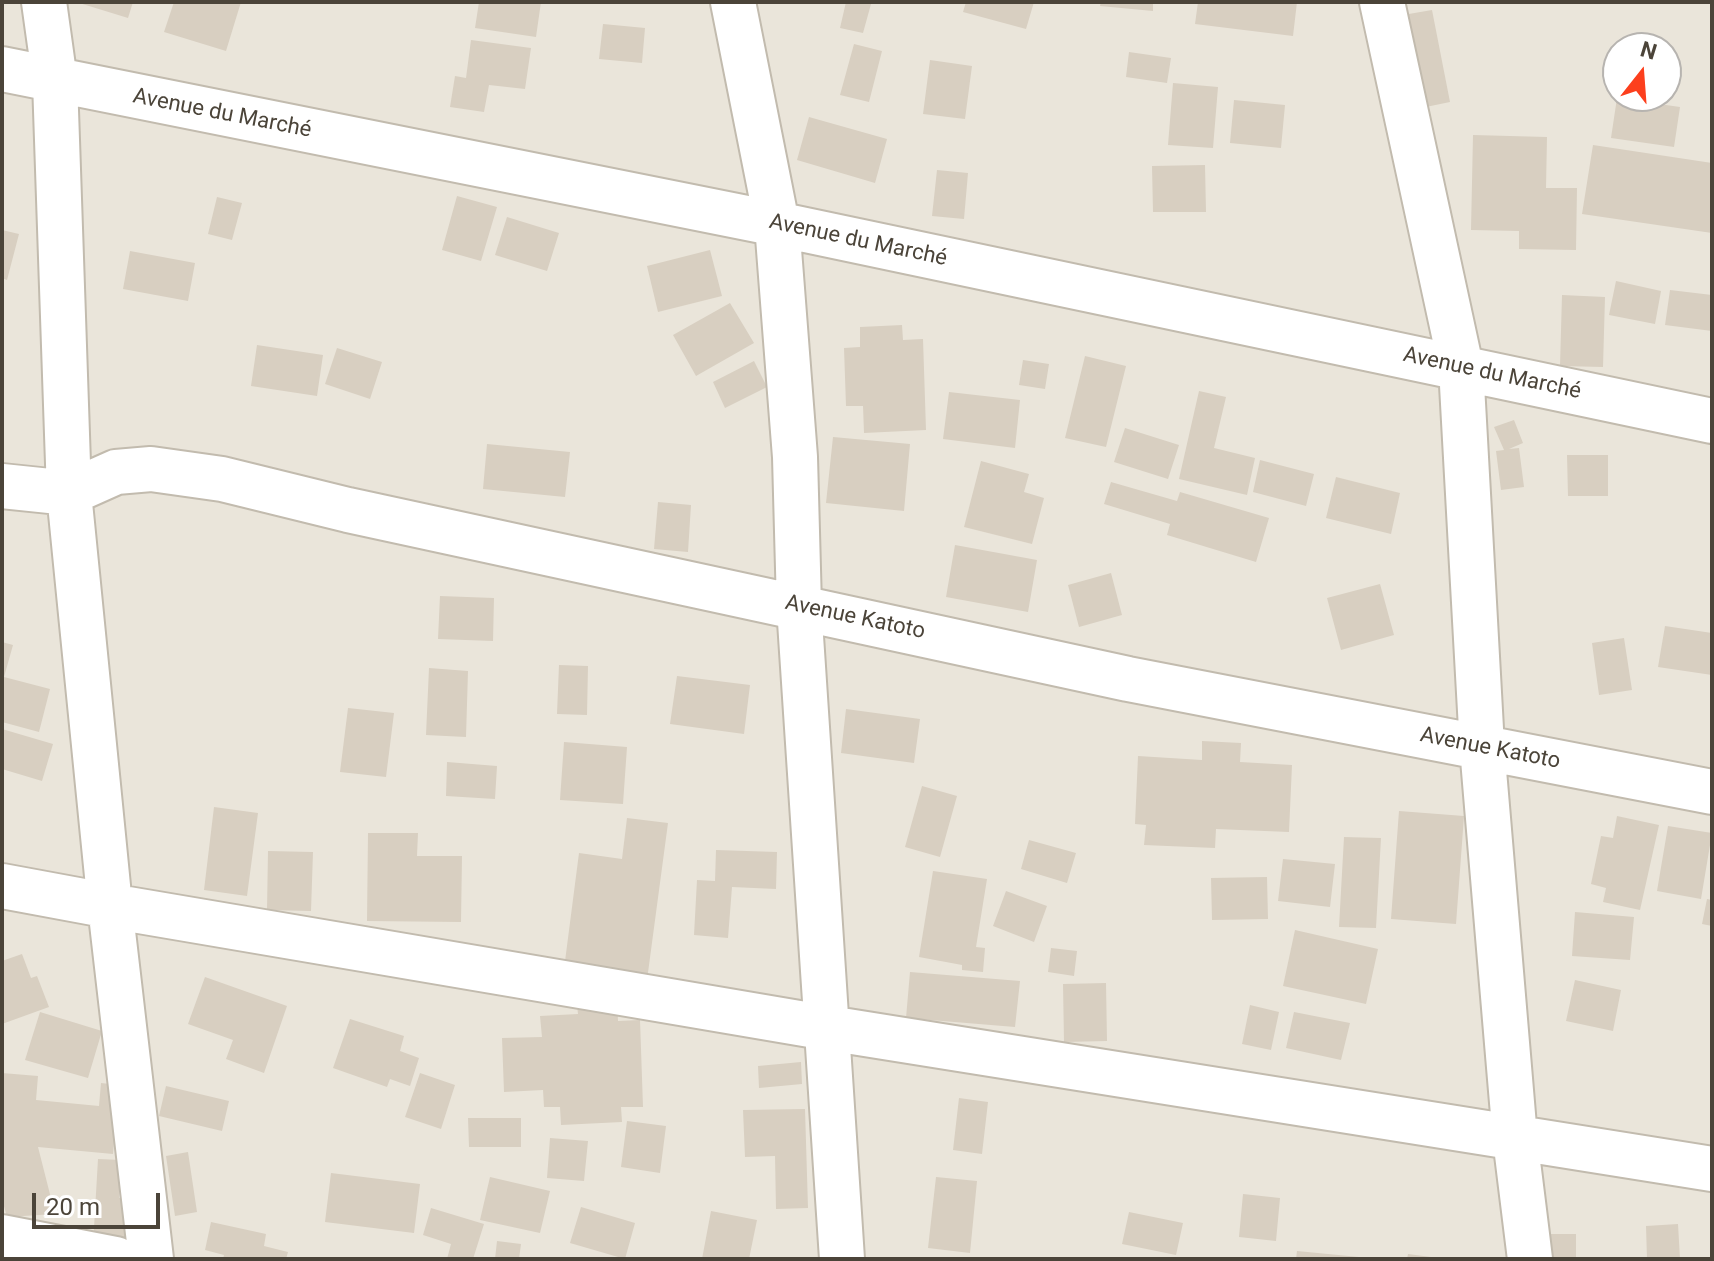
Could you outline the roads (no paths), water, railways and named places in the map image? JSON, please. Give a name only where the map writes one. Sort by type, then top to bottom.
[{"type":"street","points":[[44,2],[55,81],[69,493],[110,906],[151,1259]]},
{"type":"street","points":[[733,2],[777,224],[795,457],[799,606],[842,1259]]},
{"type":"street","points":[[1382,2],[1461,367],[1482,747],[1515,1138],[1530,1259]]},
{"type":"street","name":"Avenue du Marché","points":[[2,69],[777,224],[1712,421]]},
{"type":"street","name":"Avenue Katoto","points":[[69,493],[116,472],[151,469],[222,479],[348,510],[1128,679],[1712,792]]},
{"type":"street","points":[[2,486],[69,493]]},
{"type":"street","points":[[2,886],[828,1028],[1712,1169]]},
{"type":"street","points":[[2,1237],[116,1259]]}]
